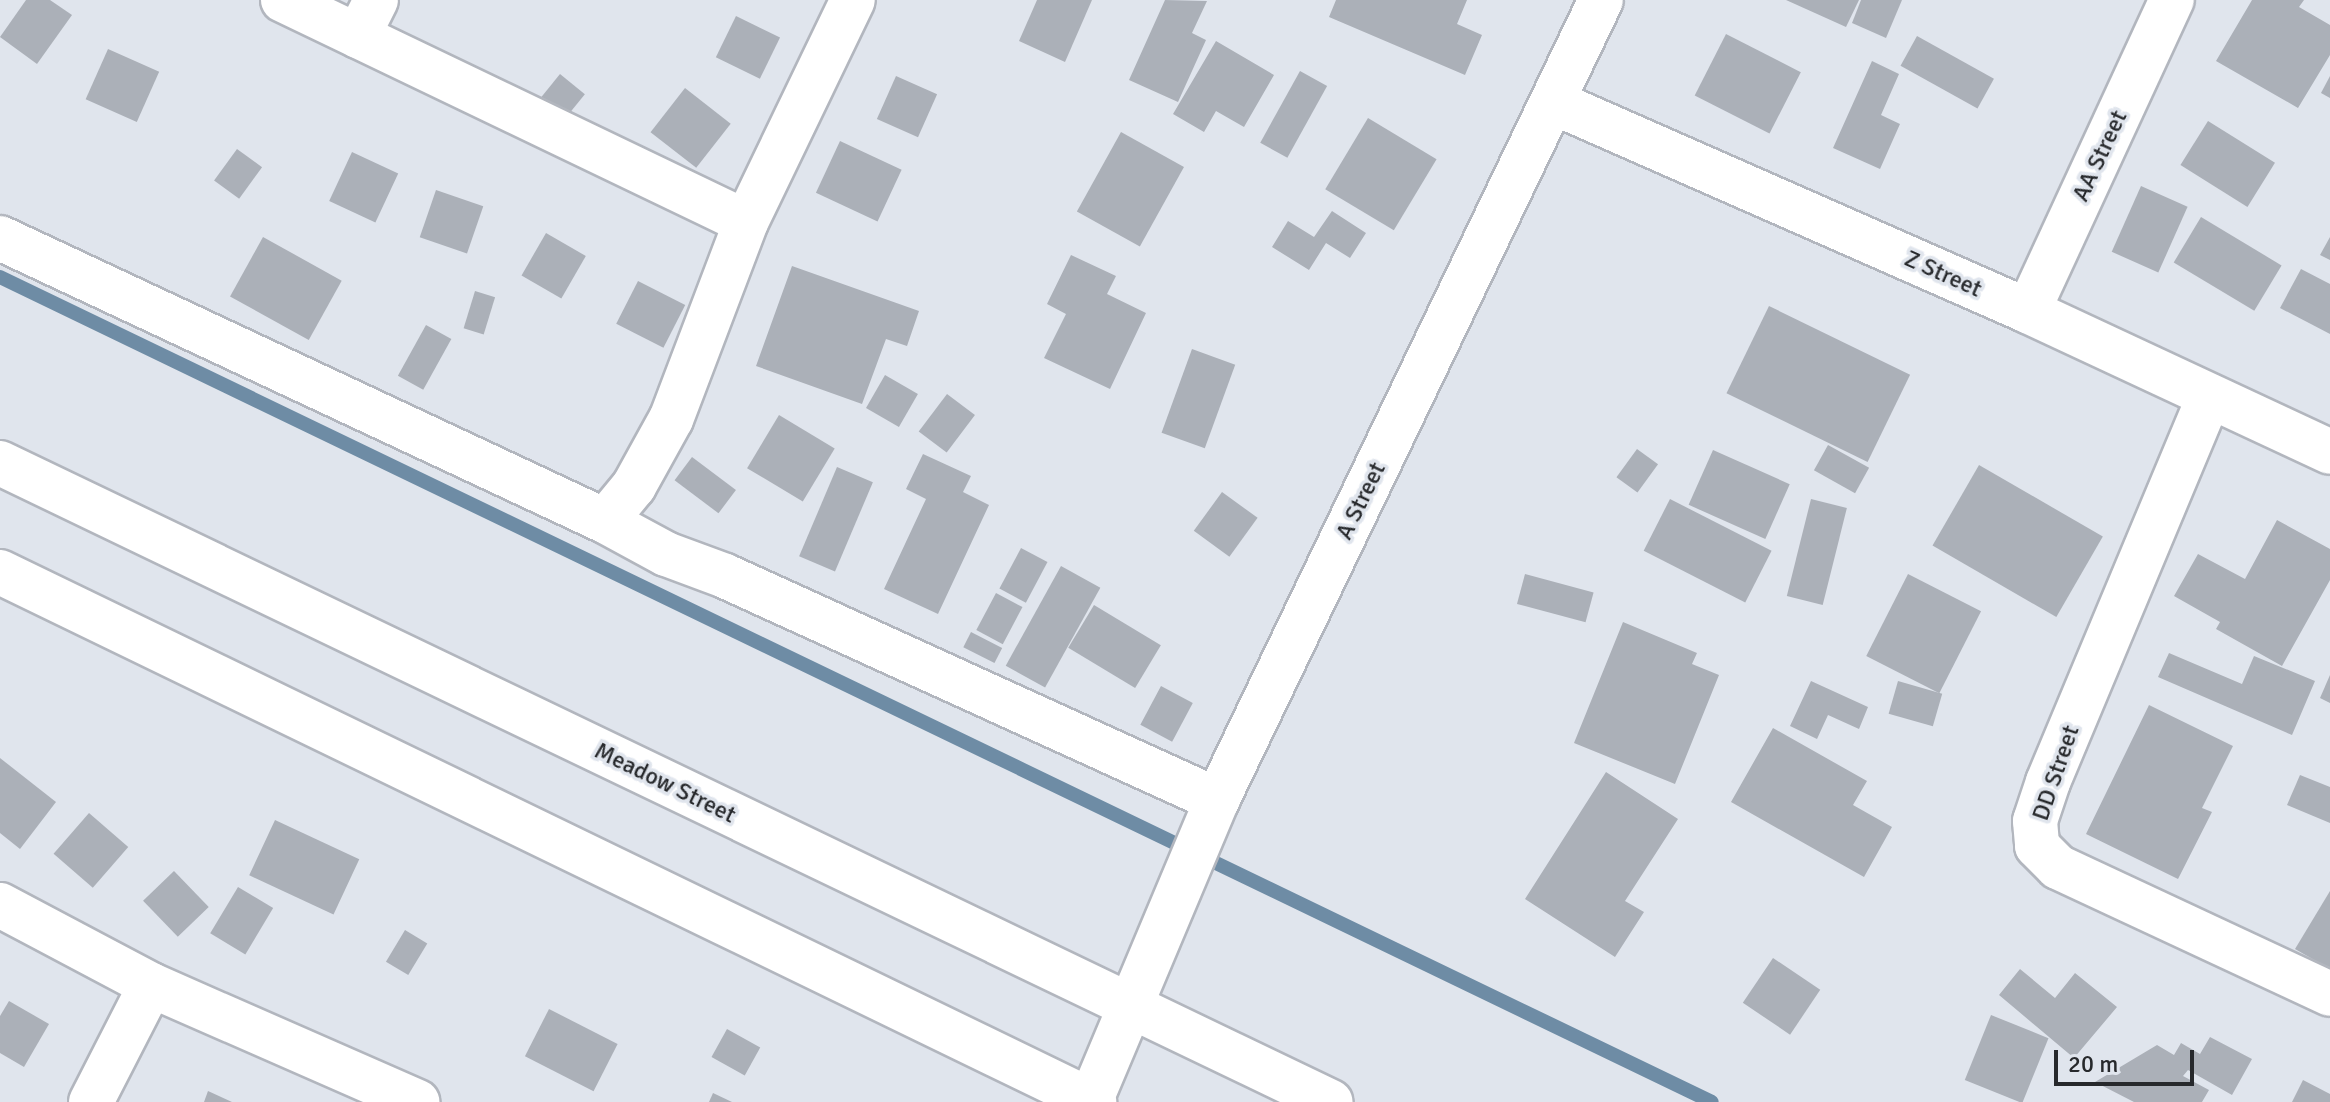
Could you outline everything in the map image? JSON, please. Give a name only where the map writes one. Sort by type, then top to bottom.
[{"type":"street","points":[[283,0],[367,18],[746,222]]},
{"type":"street","points":[[605,521],[634,486],[671,419],[746,222],[853,0]]},
{"type":"street","name":"A Street","points":[[1092,1101],[1210,816],[1601,0]]},
{"type":"street","name":"AA Street","points":[[2028,311],[2172,0]]},
{"type":"street","name":"Z Street","points":[[1553,102],[2028,311],[2330,452]]},
{"type":"street","points":[[0,238],[605,521],[666,554],[1210,816]]},
{"type":"street","name":"DD Street","points":[[2209,397],[2048,782],[2035,821],[2037,846],[2058,867],[2330,994]]},
{"type":"street","name":"Meadow Street","points":[[0,463],[1331,1102]]},
{"type":"street","points":[[0,572],[1092,1101]]},
{"type":"street","points":[[0,905],[151,985],[417,1102]]},
{"type":"street","points":[[91,1102],[151,985]]},
{"type":"building","points":[[26,0],[50,0],[72,15],[37,64],[0,37]]},
{"type":"building","points":[[1037,0],[1092,0],[1065,62],[1019,41]]},
{"type":"building","points":[[1165,0],[1207,1],[1192,33],[1206,40],[1178,102],[1129,80]]},
{"type":"building","points":[[1336,0],[1467,0],[1457,24],[1482,35],[1465,75],[1329,17]]},
{"type":"building","points":[[1786,0],[1859,0],[1846,27]]},
{"type":"building","points":[[1861,0],[1902,0],[1886,38],[1852,23]]},
{"type":"building","points":[[2252,0],[2304,0],[2299,7],[2330,25],[2330,55],[2298,108],[2216,61]]},
{"type":"building","points":[[736,16],[780,37],[760,79],[716,57]]},
{"type":"building","points":[[1726,34],[1801,72],[1770,134],[1695,95]]},
{"type":"building","points":[[1917,36],[1994,79],[1977,108],[1901,66]]},
{"type":"building","points":[[1216,41],[1274,75],[1244,127],[1216,111],[1204,132],[1173,114]]},
{"type":"building","points":[[108,49],[159,72],[137,122],[86,99]]},
{"type":"building","points":[[1872,61],[1899,74],[1881,115],[1900,124],[1880,169],[1833,148]]},
{"type":"building","points":[[1300,71],[1327,86],[1287,158],[1260,143]]},
{"type":"building","points":[[560,74],[585,94],[557,128],[532,108]]},
{"type":"building","points":[[896,76],[937,94],[918,137],[877,119]]},
{"type":"building","points":[[2330,76],[2330,98],[2321,93]]},
{"type":"building","points":[[685,88],[731,124],[696,168],[651,132]]},
{"type":"building","points":[[1368,118],[1437,159],[1394,230],[1325,189]]},
{"type":"building","points":[[2208,121],[2275,163],[2247,207],[2180,165]]},
{"type":"building","points":[[1121,132],[1184,167],[1140,246],[1077,212]]},
{"type":"building","points":[[840,141],[902,170],[878,221],[816,193]]},
{"type":"building","points":[[237,149],[262,167],[239,199],[214,181]]},
{"type":"building","points":[[352,152],[398,174],[375,222],[329,201]]},
{"type":"building","points":[[2141,186],[2188,207],[2158,273],[2112,252]]},
{"type":"building","points":[[436,190],[483,206],[467,254],[420,237]]},
{"type":"building","points":[[1332,211],[1366,233],[1350,258],[1326,243],[1309,270],[1272,247],[1288,221],[1314,237]]},
{"type":"building","points":[[2201,217],[2282,265],[2254,311],[2174,262]]},
{"type":"building","points":[[546,233],[586,256],[561,298],[522,275]]},
{"type":"building","points":[[263,237],[342,281],[309,340],[230,296]]},
{"type":"building","points":[[2330,237],[2330,260],[2320,255]]},
{"type":"building","points":[[1071,255],[1116,276],[1107,294],[1146,313],[1110,389],[1044,358],[1066,314],[1047,304]]},
{"type":"building","points":[[792,266],[919,311],[907,346],[886,339],[862,404],[756,366]]},
{"type":"building","points":[[2301,269],[2330,284],[2330,334],[2280,308]]},
{"type":"building","points":[[638,281],[685,305],[663,348],[616,324]]},
{"type":"building","points":[[475,291],[495,297],[484,334],[464,328]]},
{"type":"building","points":[[1769,306],[1910,375],[1868,462],[1726,393]]},
{"type":"building","points":[[426,325],[451,339],[423,390],[398,376]]},
{"type":"building","points":[[1192,349],[1235,365],[1205,448],[1162,433]]},
{"type":"building","points":[[885,375],[918,394],[899,427],[866,408]]},
{"type":"building","points":[[947,394],[975,415],[947,453],[919,432]]},
{"type":"building","points":[[779,415],[835,448],[803,502],[747,468]]},
{"type":"building","points":[[1828,445],[1869,468],[1855,493],[1814,470]]},
{"type":"building","points":[[1637,449],[1658,464],[1637,493],[1616,477]]},
{"type":"building","points":[[1713,450],[1790,484],[1765,539],[1689,505]]},
{"type":"building","points":[[923,454],[971,476],[963,492],[989,505],[938,614],[884,589],[926,499],[906,489]]},
{"type":"building","points":[[692,457],[736,490],[718,513],[675,480]]},
{"type":"building","points":[[1979,465],[2103,536],[2056,617],[1932,546]]},
{"type":"building","points":[[837,467],[873,482],[835,572],[799,556]]},
{"type":"building","points":[[1222,492],[1258,518],[1229,557],[1194,531]]},
{"type":"building","points":[[1670,499],[1772,551],[1745,602],[1644,551]]},
{"type":"building","points":[[1811,499],[1847,508],[1823,605],[1787,596]]},
{"type":"building","points":[[2277,520],[2330,549],[2330,580],[2282,666],[2216,629],[2220,622],[2174,596],[2198,554],[2245,579]]},
{"type":"building","points":[[1021,548],[1047,562],[1026,603],[999,589]]},
{"type":"building","points":[[1061,566],[1100,588],[1045,688],[1006,666]]},
{"type":"building","points":[[1525,574],[1594,592],[1586,622],[1517,604]]},
{"type":"building","points":[[1908,574],[1981,611],[1939,693],[1866,656]]},
{"type":"building","points":[[996,593],[1022,607],[1003,644],[976,630]]},
{"type":"building","points":[[1094,605],[1161,645],[1135,688],[1068,648]]},
{"type":"building","points":[[1623,622],[1697,653],[1692,664],[1719,675],[1675,784],[1574,743]]},
{"type":"building","points":[[971,632],[1002,648],[994,663],[963,647]]},
{"type":"building","points":[[2169,653],[2242,684],[2254,656],[2315,681],[2292,735],[2158,677]]},
{"type":"building","points":[[2330,675],[2330,703],[2320,698]]},
{"type":"building","points":[[1811,681],[1868,707],[1859,729],[1828,715],[1817,739],[1790,726]]},
{"type":"building","points":[[1898,681],[1942,694],[1933,726],[1889,714]]},
{"type":"building","points":[[1161,686],[1193,703],[1172,742],[1140,725]]},
{"type":"building","points":[[2149,705],[2233,746],[2202,808],[2212,812],[2178,879],[2086,834]]},
{"type":"building","points":[[1773,728],[1867,781],[1853,805],[1892,827],[1864,877],[1731,802]]},
{"type":"building","points":[[0,758],[56,802],[20,849],[0,833]]},
{"type":"building","points":[[1606,772],[1678,819],[1625,901],[1644,912],[1615,957],[1525,899]]},
{"type":"building","points":[[2300,775],[2330,787],[2330,823],[2287,805]]},
{"type":"building","points":[[89,813],[128,847],[93,888],[54,854]]},
{"type":"building","points":[[275,820],[359,859],[334,915],[249,875]]},
{"type":"building","points":[[174,871],[209,907],[178,937],[143,901]]},
{"type":"building","points":[[238,887],[273,908],[245,954],[210,933]]},
{"type":"building","points":[[2330,891],[2330,969],[2295,949]]},
{"type":"building","points":[[405,930],[427,943],[408,975],[386,962]]},
{"type":"building","points":[[1773,958],[1820,990],[1790,1035],[1743,1003]]},
{"type":"building","points":[[2020,969],[2055,998],[2075,973],[2117,1007],[2074,1058],[1999,995]]},
{"type":"building","points":[[9,1001],[49,1024],[24,1067],[0,1053],[0,1016]]},
{"type":"building","points":[[549,1009],[618,1044],[594,1091],[525,1056]]},
{"type":"building","points":[[1991,1015],[2048,1038],[2023,1102],[1965,1080]]},
{"type":"building","points":[[727,1029],[760,1047],[745,1075],[711,1057]]},
{"type":"building","points":[[2210,1037],[2252,1059],[2232,1095],[2188,1070],[2183,1076],[2209,1090],[2202,1102],[2134,1102],[2095,1082],[2157,1045],[2174,1055],[2181,1043],[2200,1054]]},
{"type":"building","points":[[2303,1080],[2330,1094],[2330,1102],[2292,1102]]},
{"type":"building","points":[[208,1091],[232,1102],[204,1102]]},
{"type":"building","points":[[713,1093],[732,1102],[709,1102]]},
{"type":"waterway","points":[[0,277],[1712,1102]]}]
